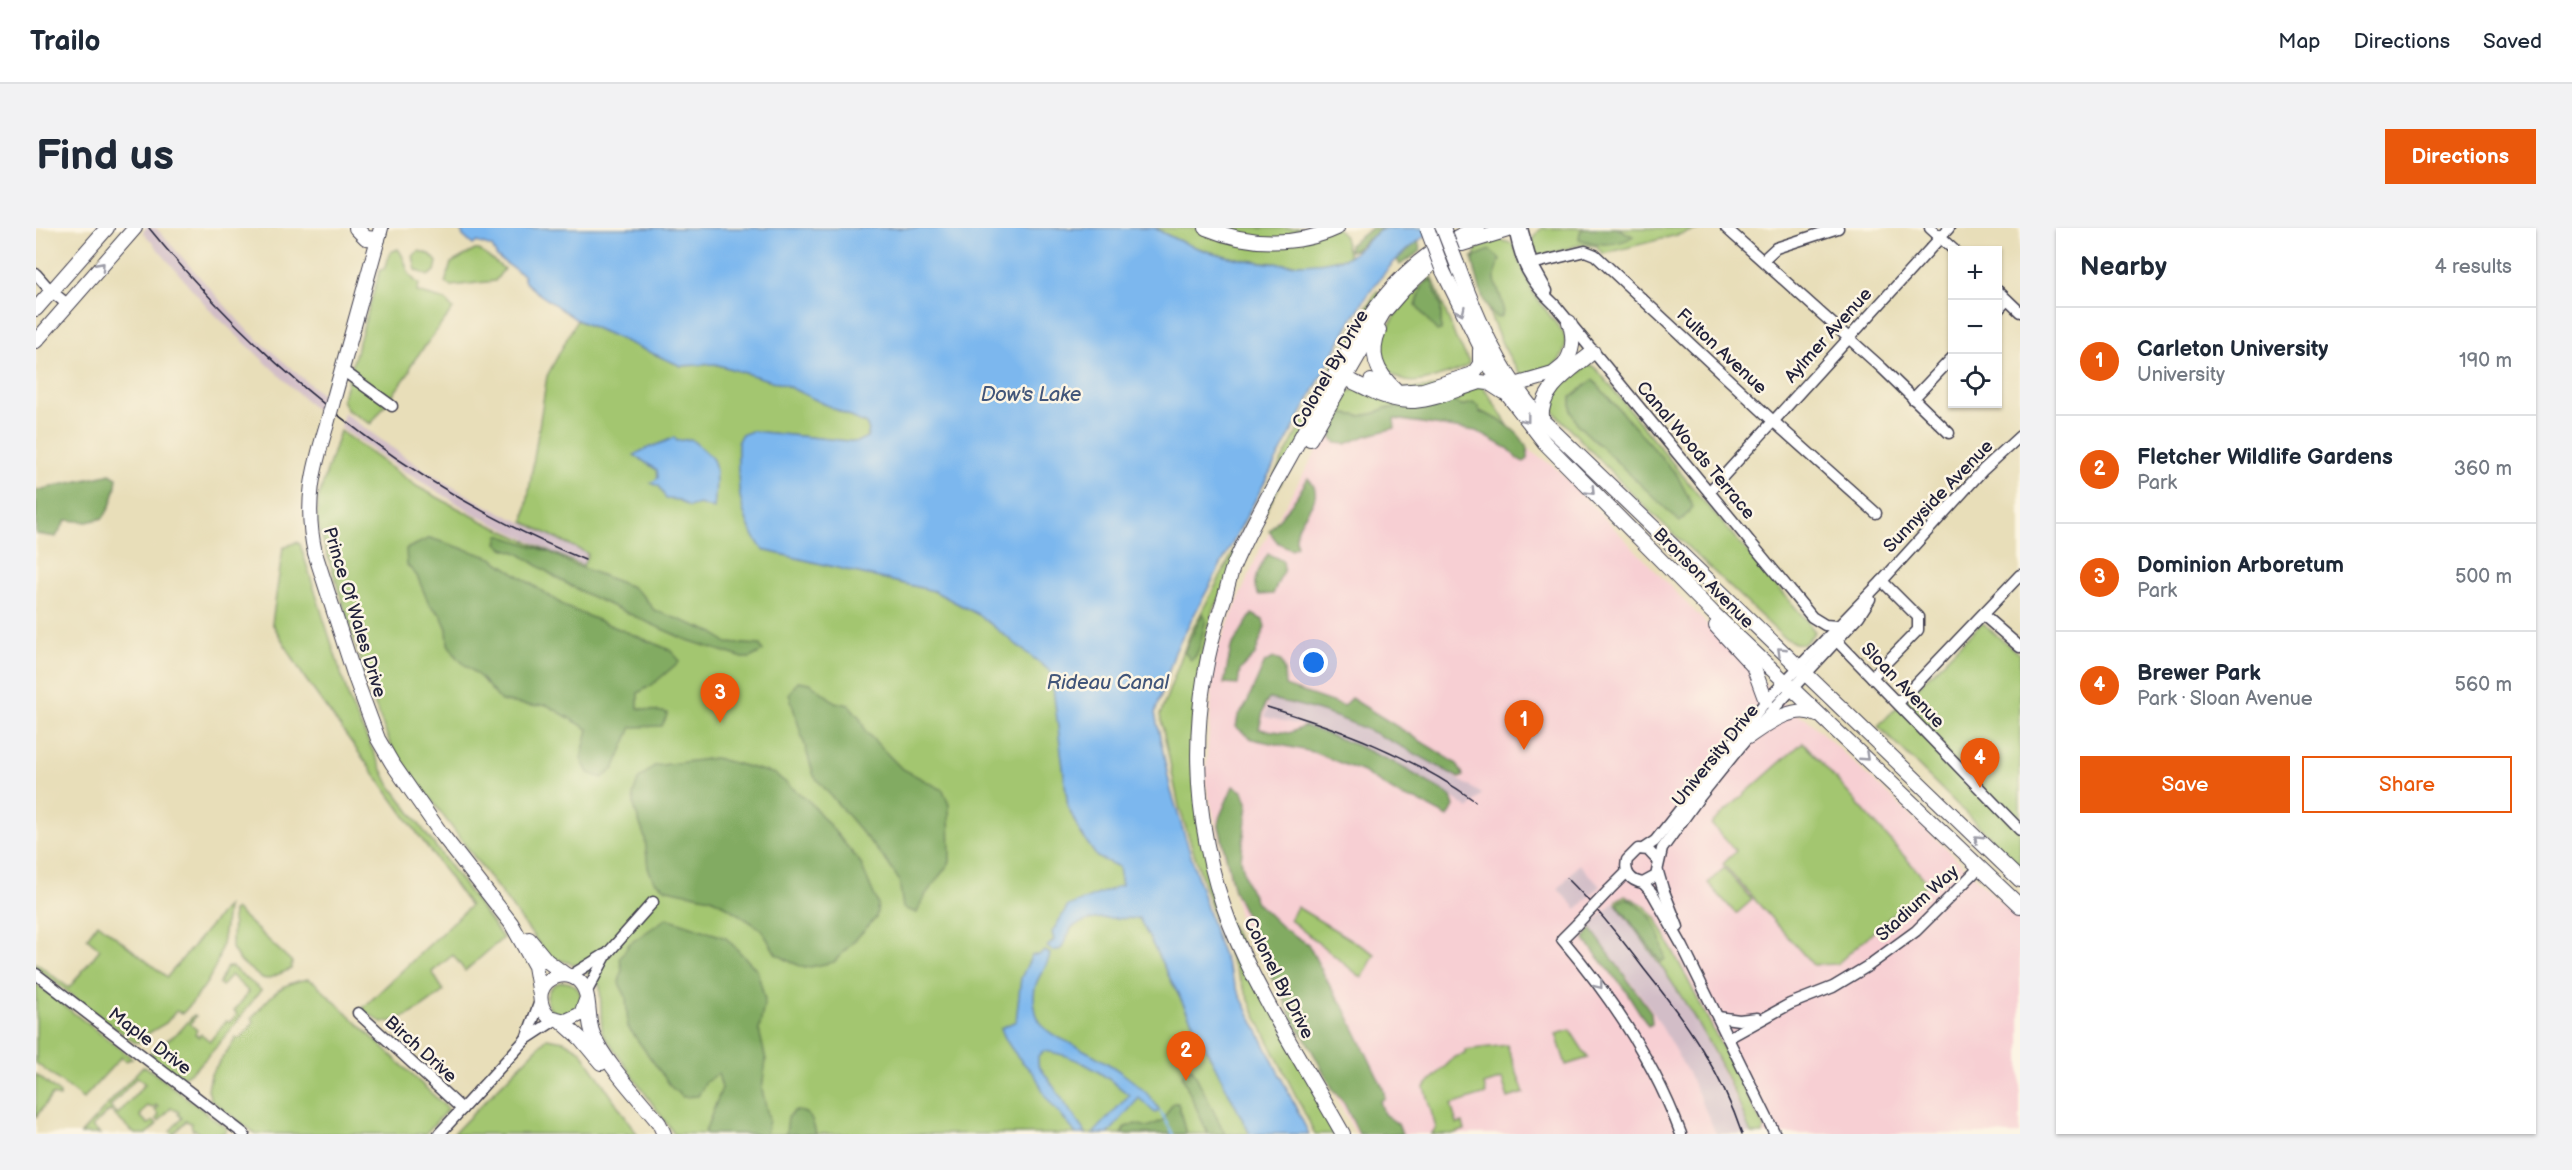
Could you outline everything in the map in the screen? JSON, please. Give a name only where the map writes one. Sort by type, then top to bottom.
[{"type":"main road","points":[[36,309],[107,228]]},
{"type":"main road","points":[[36,341],[135,228]]},
{"type":"main road","points":[[356,228],[366,238],[377,232]]},
{"type":"main road","points":[[1206,228],[1239,238],[1267,241],[1305,238],[1337,228]]},
{"type":"main road","name":"Bronson Avenue","points":[[1427,228],[1443,271],[1480,350],[1511,390],[1545,443],[1692,592],[2020,906]]},
{"type":"main road","name":"Bronson Avenue","points":[[1443,228],[1484,333],[1511,390],[2020,880]]},
{"type":"main road","name":"Colonel By Drive","points":[[1343,1134],[1243,952],[1222,901],[1206,840],[1198,774],[1200,701],[1212,636],[1230,582],[1345,372],[1375,307],[1400,278],[1436,249],[1478,228]]},
{"type":"main road","name":"Colonel By Drive","points":[[1345,372],[1377,322],[1419,273],[1441,256],[1466,242],[1514,228]]},
{"type":"main road","name":"Prince Of Wales Drive","points":[[377,232],[310,485],[310,532],[366,709],[392,763],[440,832],[511,923],[536,966],[540,998]]},
{"type":"main road","points":[[1392,303],[1375,339],[1373,354],[1382,375],[1398,392]]},
{"type":"main road","points":[[1563,367],[1572,347],[1569,321]]},
{"type":"main road","points":[[1345,372],[1384,398],[1405,402],[1425,399],[1480,382],[1511,390],[1554,374],[1591,348]]},
{"type":"main road","points":[[1542,420],[1542,410],[1549,392],[1591,348]]},
{"type":"main road","points":[[1345,372],[1398,392],[1418,391],[1468,376],[1480,364],[1480,350]]},
{"type":"main road","points":[[1692,592],[1720,632],[1753,666],[1766,701]]},
{"type":"main road","points":[[1748,737],[1775,720],[1802,711],[1809,711],[1822,718]]},
{"type":"main road","name":"Prince Of Wales Drive","points":[[511,923],[522,930],[547,961],[568,976]]},
{"type":"main road","points":[[655,1134],[588,1046],[545,1012],[540,998],[543,988],[552,978],[568,976],[581,983],[586,996],[591,1027],[600,1048],[659,1123],[664,1134]]},
{"type":"main road","points":[[558,1021],[572,1020],[581,1014],[586,996]]},
{"type":"street","name":"Canal Woods Terrace","points":[[1514,228],[1527,273],[1540,291],[1569,321],[1812,617],[1820,644]]},
{"type":"street","name":"Canal Woods Terrace","points":[[1522,228],[1532,264],[1554,304]]},
{"type":"street","points":[[1726,228],[1949,433]]},
{"type":"street","points":[[1762,260],[1776,248],[1838,228]]},
{"type":"street","points":[[1930,228],[1950,246]]},
{"type":"street","name":"Aylmer Avenue","points":[[1708,492],[1949,228]]},
{"type":"street","name":"Fulton Avenue","points":[[1532,264],[1576,253],[1591,252],[1876,513]]},
{"type":"street","points":[[36,274],[51,291],[68,304]]},
{"type":"street","points":[[2002,295],[2020,312]]},
{"type":"street","points":[[2002,306],[2007,300]]},
{"type":"street","points":[[1913,399],[1948,363]]},
{"type":"street","points":[[341,369],[392,406]]},
{"type":"street","name":"Sunnyside Avenue","points":[[1802,671],[1820,644],[1882,581],[1983,470],[2020,436]]},
{"type":"street","points":[[1898,703],[2020,575]]},
{"type":"street","points":[[1872,677],[1918,630],[1920,623],[1918,617],[1882,581]]},
{"type":"street","name":"Sunnyside Avenue","points":[[1789,685],[1837,641],[1858,616],[1882,581]]},
{"type":"street","points":[[1983,615],[2020,647]]},
{"type":"street","points":[[1812,617],[1825,625],[1837,626]]},
{"type":"street","name":"Sloan Avenue","points":[[1837,641],[2020,830]]},
{"type":"street","name":"University Drive","points":[[1643,849],[1655,841],[1766,701],[1789,685]]},
{"type":"street","name":"University Drive","points":[[1659,867],[1662,849],[1670,836],[1789,685]]},
{"type":"street","points":[[1683,947],[1653,853],[1643,849],[1629,855],[1626,865],[1627,872],[1633,880],[1642,883],[1653,894],[1683,947],[1775,1134]]},
{"type":"street","points":[[1642,883],[1652,880],[1659,867]]},
{"type":"street","name":"Stadium Way","points":[[1728,1038],[1780,1010],[1833,987],[1893,949],[1942,907],[1980,867]]},
{"type":"street","points":[[1627,872],[1562,939],[1602,988],[1632,1032],[1664,1091],[1681,1134]]},
{"type":"street","points":[[586,996],[606,954],[653,902]]},
{"type":"street","points":[[568,976],[606,954]]},
{"type":"street","name":"Maple Drive","points":[[36,974],[244,1134]]},
{"type":"street","points":[[526,1039],[540,998]]},
{"type":"street","name":"Stadium Way","points":[[1718,1017],[1748,1020],[1780,1010]]},
{"type":"street","name":"Birch Drive","points":[[358,1013],[462,1109]]},
{"type":"street","points":[[439,1134],[526,1039],[558,1021]]},
{"type":"shaded area","points":[[146,228],[156,228],[245,328],[323,396],[318,412],[211,311],[143,232]]},
{"type":"shaded area","points":[[1349,395],[1505,434],[1555,467],[1793,713],[1806,718],[1952,854],[2020,921],[2020,1134],[1356,1134],[1240,919],[1205,782],[1215,654],[1261,547]]},
{"type":"shaded area","points":[[344,413],[446,483],[485,505],[588,554],[583,566],[480,517],[400,469],[340,427]]},
{"type":"shaded area","points":[[1269,699],[1305,707],[1349,721],[1411,750],[1482,794],[1469,809],[1430,782],[1372,752],[1305,726],[1265,717]]},
{"type":"shaded area","points":[[1579,864],[1600,886],[1577,909],[1558,889]]},
{"type":"shaded area","points":[[1614,902],[1683,996],[1751,1134],[1716,1134],[1692,1080],[1652,1010],[1590,926]]},
{"type":"green space","points":[[1155,228],[1337,228],[1344,237],[1349,257],[1321,263],[1292,264],[1230,257],[1191,246]]},
{"type":"green space","points":[[1372,228],[1382,228],[1354,250],[1349,251],[1349,245]]},
{"type":"green space","points":[[1542,228],[1704,228],[1603,254],[1596,246],[1579,245],[1543,256],[1536,254],[1533,243]]},
{"type":"green space","points":[[1583,228],[1617,228],[1633,236],[1621,242],[1592,243],[1579,239]]},
{"type":"green space","points":[[1498,239],[1513,244],[1533,293],[1564,334],[1564,352],[1560,359],[1554,365],[1539,372],[1521,374],[1514,364],[1496,329],[1477,277],[1472,258],[1475,250]]},
{"type":"green space","points":[[1418,241],[1421,251],[1400,265],[1397,259]]},
{"type":"green space","points":[[398,249],[410,275],[419,284],[417,292],[445,300],[453,309],[412,363],[409,373],[371,424],[347,410],[342,400],[380,270],[384,269],[391,252]]},
{"type":"green space","points":[[479,250],[504,269],[495,281],[451,286],[445,283],[451,263]]},
{"type":"green space","points":[[1490,250],[1500,259],[1495,278],[1503,311],[1502,316],[1497,318],[1484,300],[1473,261],[1475,256]]},
{"type":"green space","points":[[419,251],[431,255],[437,262],[435,271],[428,276],[416,270],[413,256]]},
{"type":"green space","points":[[1432,276],[1456,339],[1469,361],[1468,365],[1429,379],[1413,382],[1403,380],[1394,375],[1385,363],[1382,350],[1385,336],[1400,308]]},
{"type":"green space","points":[[1431,279],[1441,306],[1441,330],[1437,331],[1416,306],[1423,284]]},
{"type":"green space","points":[[1377,291],[1381,295],[1214,609],[1201,665],[1193,722],[1213,890],[1337,1134],[1315,1134],[1257,1018],[1221,937],[1179,806],[1160,715],[1190,634],[1346,340]]},
{"type":"green space","points":[[577,320],[681,366],[715,364],[785,385],[866,424],[869,430],[867,437],[857,442],[752,431],[763,550],[934,591],[979,615],[1052,672],[1068,807],[1080,832],[1097,857],[1119,867],[1122,885],[1250,1134],[674,1134],[602,1033],[600,986],[581,966],[549,957],[391,746],[373,700],[317,521],[318,499],[340,431],[418,487],[484,522],[583,566],[588,554],[524,522],[547,376]]},
{"type":"green space","points":[[1588,365],[1595,367],[1700,497],[1807,621],[1815,632],[1804,644],[1795,643],[1783,637],[1638,500],[1556,414],[1549,400],[1562,383],[1571,380]]},
{"type":"green space","points":[[1593,380],[1677,475],[1693,507],[1680,522],[1578,425],[1571,412],[1571,397]]},
{"type":"green space","points":[[1483,386],[1509,427],[1468,404],[1385,408],[1376,413],[1361,416],[1332,412],[1342,395],[1353,390]]},
{"type":"green space","points":[[1452,400],[1461,406],[1473,403],[1478,406],[1479,412],[1495,418],[1512,429],[1524,443],[1528,459],[1524,462],[1517,459],[1509,449],[1476,431],[1394,419],[1395,428],[1346,444],[1336,443],[1331,437],[1338,418],[1343,414],[1361,416],[1376,413],[1385,408],[1440,407]]},
{"type":"green space","points":[[110,474],[117,478],[111,504],[103,518],[87,522],[66,520],[56,537],[36,534],[36,491]]},
{"type":"green space","points":[[1308,478],[1314,487],[1315,495],[1299,526],[1296,535],[1297,546],[1291,549],[1278,543],[1269,531],[1296,498]]},
{"type":"green space","points":[[499,535],[550,552],[572,564],[632,587],[654,610],[714,633],[727,643],[760,645],[763,651],[750,658],[743,658],[684,639],[588,595],[518,553],[503,548],[497,543]]},
{"type":"green space","points":[[430,538],[492,558],[566,607],[670,650],[680,661],[652,685],[638,693],[638,708],[668,713],[662,726],[632,727],[614,769],[602,778],[588,773],[581,759],[588,729],[547,705],[532,706],[501,701],[481,678],[457,658],[448,644],[447,629],[441,615],[429,604],[417,576],[407,565],[406,549]]},
{"type":"green space","points":[[296,542],[300,544],[351,705],[388,782],[503,938],[465,971],[453,955],[432,972],[444,991],[400,1019],[382,1023],[362,1009],[470,906],[304,677],[272,623],[283,548]]},
{"type":"green space","points":[[1268,554],[1283,561],[1284,569],[1273,594],[1259,595],[1255,580]]},
{"type":"green space","points":[[1203,613],[1206,620],[1201,643],[1191,660],[1184,652]]},
{"type":"green space","points":[[1252,614],[1263,620],[1265,627],[1255,655],[1240,670],[1238,685],[1224,684],[1231,647]]},
{"type":"green space","points":[[1982,623],[2020,655],[2020,867],[1878,726]]},
{"type":"green space","points":[[1274,658],[1281,661],[1285,686],[1343,706],[1351,698],[1456,763],[1464,776],[1459,778],[1414,753],[1344,720],[1295,704],[1269,699],[1265,704],[1259,729],[1289,733],[1305,726],[1393,762],[1451,797],[1454,806],[1448,817],[1416,800],[1404,798],[1363,772],[1313,752],[1252,739],[1236,727],[1238,716],[1245,707],[1265,662]]},
{"type":"green space","points":[[798,681],[810,683],[835,702],[849,705],[860,718],[866,732],[901,768],[943,790],[949,805],[950,862],[923,898],[917,913],[903,908],[899,880],[887,862],[814,776],[789,694]]},
{"type":"green space","points":[[1803,742],[1928,883],[1837,964],[1813,965],[1723,864],[1736,851],[1711,824]]},
{"type":"green space","points":[[715,758],[775,774],[811,803],[860,862],[878,904],[876,918],[834,962],[805,968],[791,962],[776,954],[761,929],[724,905],[711,898],[667,889],[654,881],[648,868],[645,838],[635,810],[633,795],[638,780],[654,766]]},
{"type":"green space","points":[[1233,786],[1243,791],[1248,805],[1241,859],[1246,881],[1256,902],[1283,928],[1308,944],[1331,988],[1344,1007],[1383,1088],[1385,1098],[1380,1101],[1384,1114],[1398,1124],[1402,1134],[1359,1134],[1344,1103],[1334,1091],[1305,1038],[1295,1025],[1283,996],[1272,979],[1250,923],[1234,891],[1219,826],[1220,816]]},
{"type":"green space","points":[[1724,868],[1752,900],[1736,914],[1708,883]]},
{"type":"green space","points":[[1625,895],[1644,905],[1656,918],[1764,1128],[1763,1134],[1751,1134],[1724,1072],[1692,1014],[1616,904],[1617,900]]},
{"type":"green space","points":[[1627,898],[1644,910],[1655,923],[1665,959],[1661,962],[1618,905],[1620,901]]},
{"type":"green space","points":[[227,906],[220,952],[211,976],[183,1013],[176,1011],[166,1023],[147,1034],[149,1042],[134,1042],[36,968],[36,963],[69,988],[100,949],[87,938],[98,923],[167,977]]},
{"type":"green space","points":[[1297,907],[1375,954],[1362,978],[1290,920]]},
{"type":"green space","points":[[235,909],[292,962],[291,969],[267,979],[261,978],[239,960],[232,948],[233,911]]},
{"type":"green space","points":[[667,918],[726,938],[757,970],[765,1000],[759,1030],[766,1060],[762,1089],[769,1120],[766,1134],[704,1134],[722,1088],[718,1074],[706,1082],[698,1096],[683,1097],[672,1088],[628,1027],[626,997],[619,983],[622,969],[620,958],[629,944]]},
{"type":"green space","points":[[1589,930],[1592,930],[1651,1012],[1652,1024],[1648,1026],[1626,991],[1587,943],[1585,938]]},
{"type":"green space","points":[[227,967],[232,967],[261,990],[211,1053],[189,1074],[180,1078],[153,1058],[151,1051],[179,1032],[194,1015],[196,1016],[190,1024],[197,1030],[195,1034],[199,1037],[201,1034],[210,1041],[226,1021],[230,1022],[237,1014],[234,1011],[249,992],[231,975],[222,986],[219,983]]},
{"type":"green space","points":[[308,979],[314,982],[448,1109],[425,1134],[256,1134],[211,1100],[208,1090],[211,1074],[236,1038],[241,1038],[254,1022],[252,1018],[276,992],[289,984]]},
{"type":"green space","points":[[564,982],[576,987],[581,999],[576,1011],[564,1016],[552,1011],[547,999],[552,987]]},
{"type":"green space","points":[[36,984],[132,1058],[126,1061],[121,1057],[83,1099],[36,1063]]},
{"type":"green space","points":[[1570,1030],[1588,1058],[1566,1065],[1556,1034]]},
{"type":"green space","points":[[547,1038],[564,1041],[581,1051],[637,1134],[453,1134]]},
{"type":"green space","points":[[1507,1045],[1524,1093],[1508,1098],[1502,1079],[1484,1085],[1486,1094],[1451,1105],[1457,1124],[1463,1123],[1465,1130],[1451,1134],[1431,1134],[1436,1128],[1424,1087],[1455,1057],[1465,1054],[1465,1050]]},
{"type":"green space","points":[[142,1067],[146,1067],[227,1129],[222,1134],[200,1134],[195,1129],[193,1131],[191,1123],[186,1121],[173,1134],[170,1131],[182,1118],[179,1112],[171,1108],[159,1121],[156,1119],[159,1115],[155,1110],[158,1107],[156,1105],[153,1108],[147,1106],[140,1116],[148,1124],[154,1121],[157,1124],[147,1134],[135,1134],[113,1114],[115,1111],[118,1114],[145,1084],[137,1077],[110,1107],[113,1110],[92,1127],[100,1134],[81,1134]]},
{"type":"green space","points":[[1192,1068],[1225,1134],[1208,1134],[1183,1078],[1183,1073]]},
{"type":"green space","points":[[36,1074],[60,1094],[60,1097],[52,1095],[36,1117]]},
{"type":"green space","points":[[1173,1103],[1178,1103],[1186,1134],[1121,1134],[1125,1127],[1136,1124],[1147,1127],[1162,1121]]},
{"type":"green space","points":[[794,1111],[804,1112],[810,1117],[816,1134],[786,1134],[788,1117]]},
{"type":"water","name":"Dow's Lake","points":[[460,228],[1155,228],[1175,239],[1222,255],[1247,260],[1298,264],[1345,258],[1356,252],[1380,230],[1386,228],[1441,228],[1426,236],[1399,257],[1376,283],[1348,326],[1175,652],[1155,713],[1171,791],[1218,943],[1237,989],[1309,1134],[1250,1134],[1139,918],[1098,918],[1082,922],[1072,927],[1061,949],[1053,951],[1047,947],[1054,940],[1052,932],[1068,906],[1122,885],[1119,867],[1097,857],[1080,832],[1068,807],[1051,672],[979,615],[934,591],[763,550],[754,537],[740,498],[738,441],[741,435],[752,431],[857,442],[867,437],[869,430],[866,424],[785,385],[715,364],[681,366],[577,320],[535,291],[525,282],[523,275],[497,257],[492,247],[477,242],[473,245],[463,236]]},
{"type":"water","points":[[674,437],[677,441],[691,439],[713,460],[716,476],[714,509],[699,504],[689,507],[679,500],[666,499],[659,486],[651,483],[658,478],[657,470],[634,455]]},
{"type":"water","points":[[1045,951],[1050,954],[1036,984],[1034,996],[1036,1012],[1041,1023],[1051,1033],[1092,1054],[1126,1076],[1146,1093],[1160,1111],[1155,1113],[1139,1098],[1108,1134],[1093,1134],[1129,1095],[1089,1066],[1067,1056],[1043,1051],[1038,1056],[1038,1064],[1086,1134],[1076,1134],[1046,1097],[1035,1075],[1018,1058],[1001,1028],[1016,1021],[1021,978],[1032,955],[1039,955]]},
{"type":"waterway","points":[[1160,1111],[1173,1134]]},
{"type":"tram line","points":[[149,228],[243,331],[293,378],[346,422],[402,462],[460,498],[521,531],[585,560]]},
{"type":"tram line","points":[[1267,707],[1375,745],[1426,770],[1475,801]]},
{"type":"tram line","points":[[1567,878],[1616,934],[1687,1027],[1724,1089],[1742,1134]]},
{"type":"place","name":"Dominion Arboretum","points":[[720,723]]},
{"type":"place","name":"Carleton University","points":[[1524,750]]},
{"type":"place","name":"Brewer Park","points":[[1980,788]]},
{"type":"place","name":"Fletcher Wildlife Gardens","points":[[1186,1081]]},
{"type":"water label","name":"Rideau Canal","points":[[1108,682]]}]
